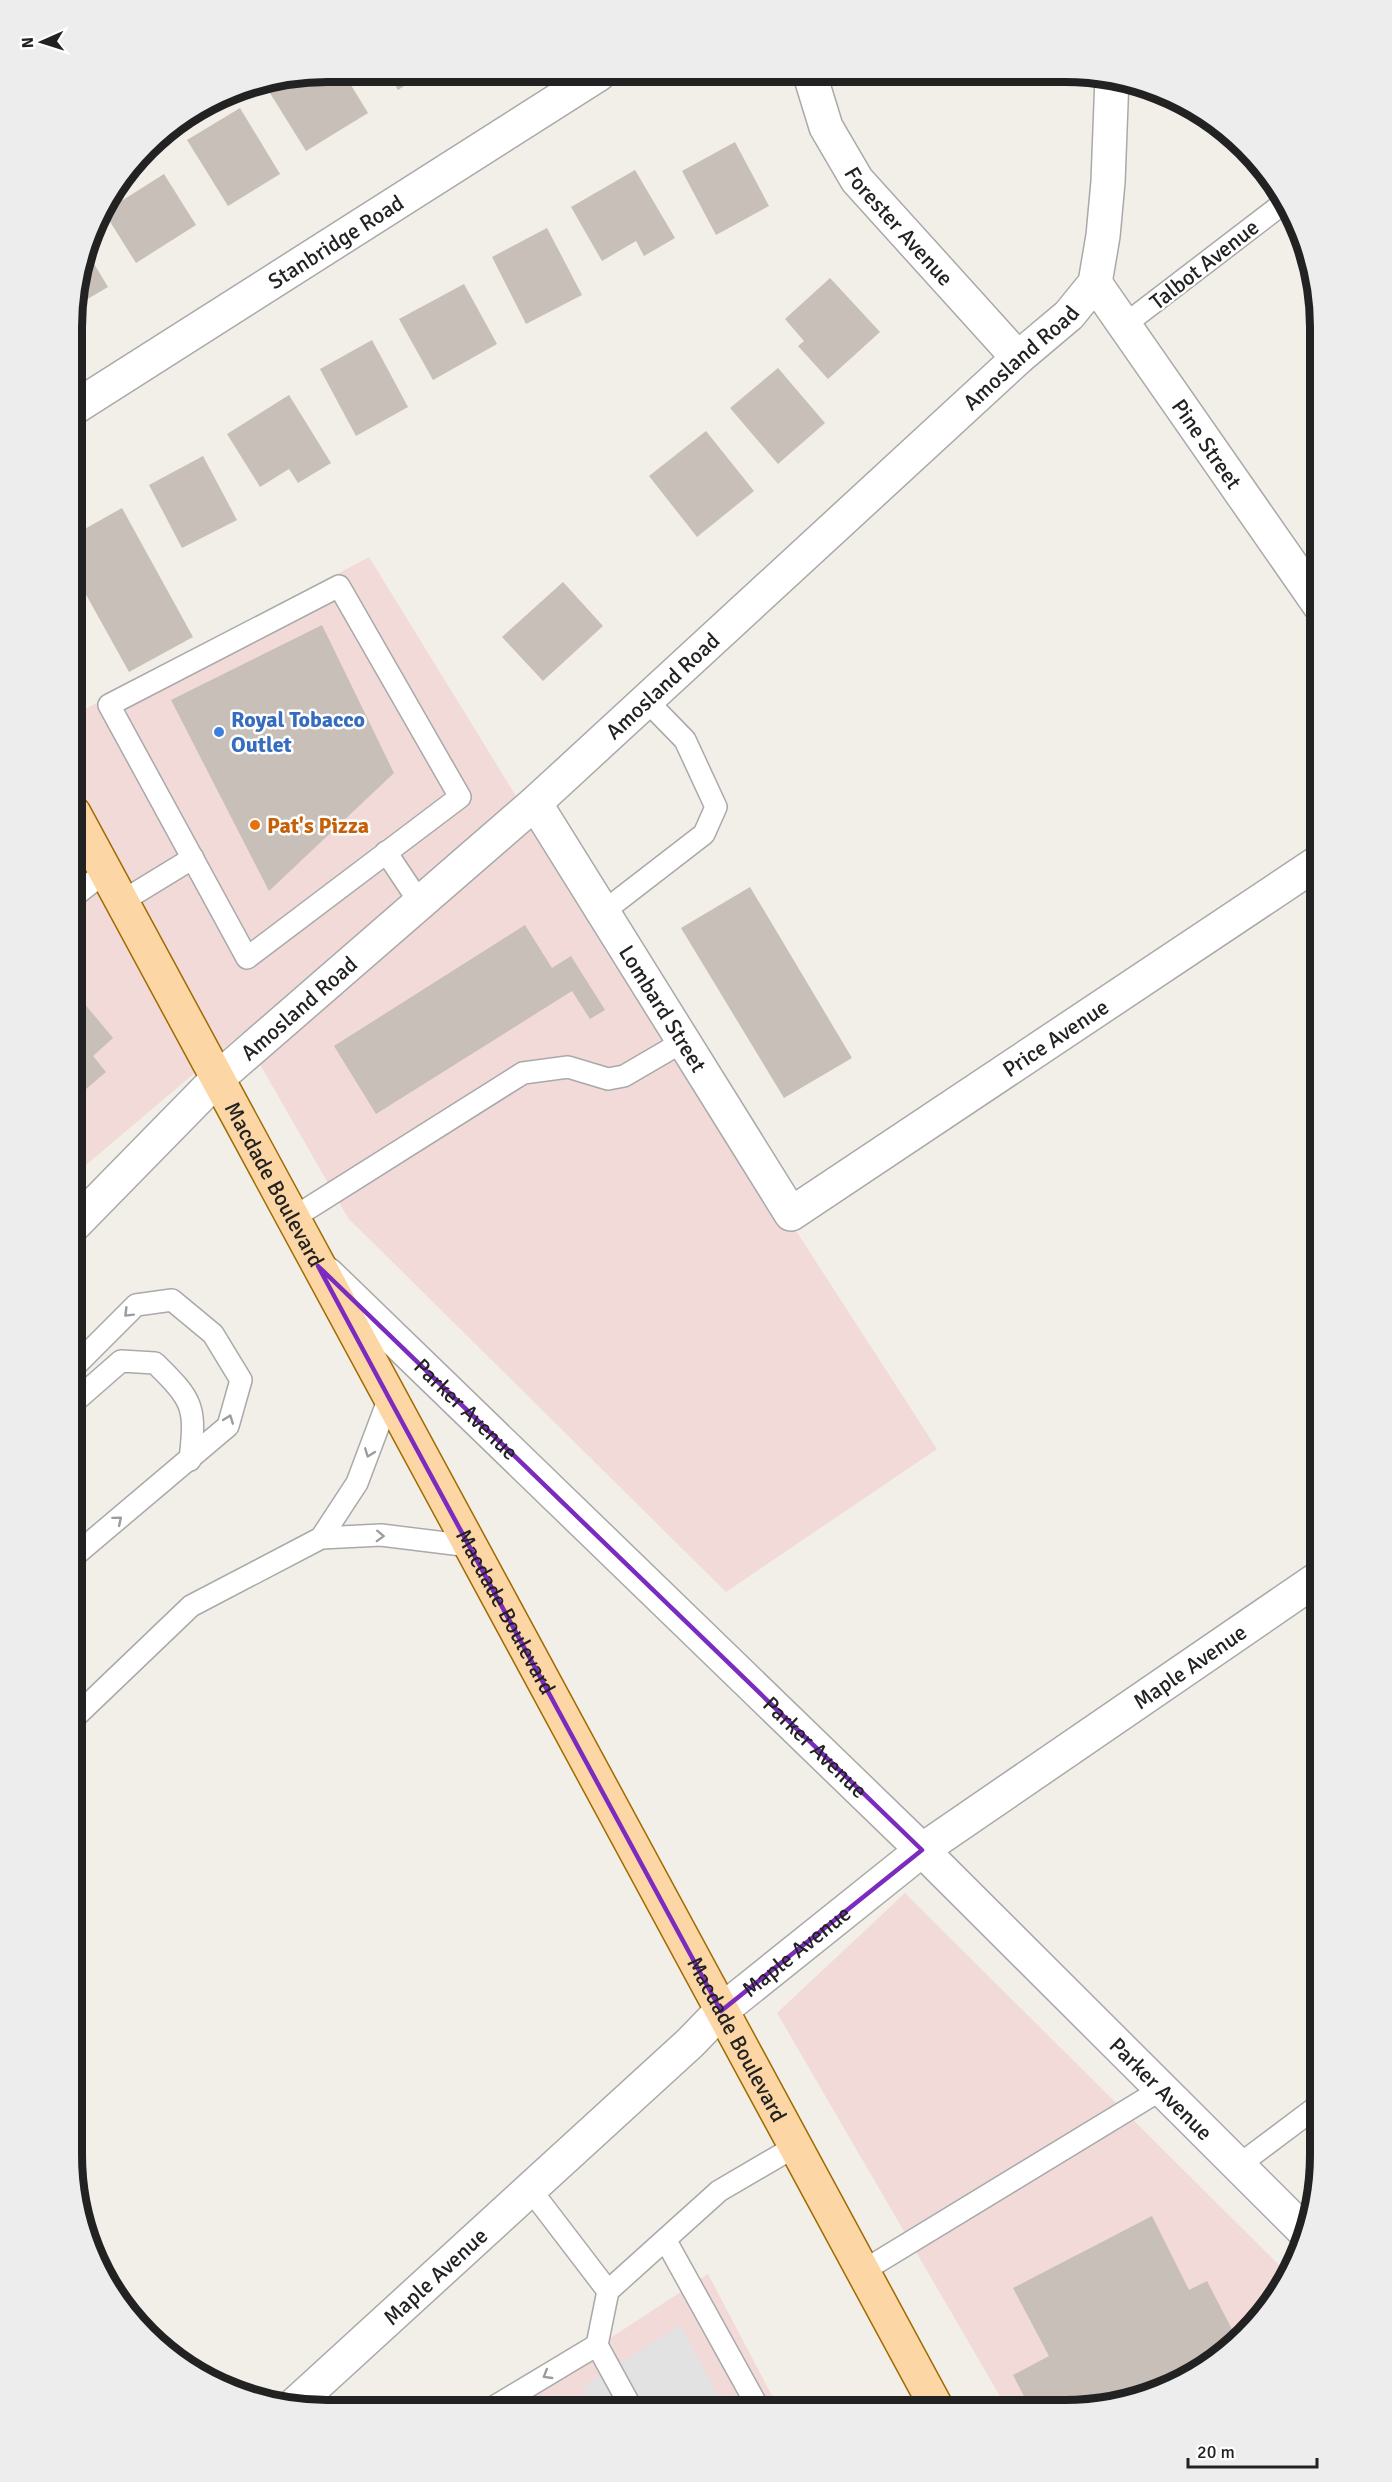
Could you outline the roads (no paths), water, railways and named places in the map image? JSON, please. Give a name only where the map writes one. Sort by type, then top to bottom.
[{"type":"main road","name":"Macdade Boulevard","points":[[82,828],[933,2400]]},
{"type":"street","name":"Stanbridge Road","points":[[82,403],[586,82]]},
{"type":"street","name":"Forester Avenue","points":[[812,82],[826,127],[858,180],[1018,358]]},
{"type":"street","name":"Amosland Road","points":[[82,1217],[217,1078],[535,803],[1018,358],[1069,315],[1095,283],[1103,236],[1108,182],[1112,87]]},
{"type":"street","name":"Pine Street","points":[[1095,283],[1310,592]]},
{"type":"street","name":"Lombard Street","points":[[535,803],[791,1214]]},
{"type":"street","name":"Price Avenue","points":[[791,1214],[1310,868]]},
{"type":"street","name":"Parker Avenue","points":[[318,1266],[922,1850],[1299,2225]]},
{"type":"street","name":"Maple Avenue","points":[[302,2398],[690,2043],[721,2011],[922,1850],[1310,1585]]},
{"type":"lane","name":"Talbot Avenue","points":[[1123,326],[1278,207]]},
{"type":"lane","points":[[339,586],[460,797],[386,852],[247,958],[109,705],[339,586]]},
{"type":"lane","points":[[603,912],[704,834],[716,807],[685,740],[646,700]]},
{"type":"lane","points":[[386,852],[420,903]]},
{"type":"lane","points":[[121,902],[193,858]]},
{"type":"lane","points":[[82,891],[105,872]]},
{"type":"lane","points":[[293,1218],[523,1072],[568,1067],[608,1079],[624,1076],[684,1041]]},
{"type":"lane","points":[[82,1359],[136,1305],[172,1300],[213,1334],[241,1380],[228,1426],[82,1549]]},
{"type":"lane","points":[[82,1395],[121,1361],[155,1363],[181,1389],[195,1419],[189,1460]]},
{"type":"lane","points":[[321,1538],[357,1483],[390,1398]]},
{"type":"lane","points":[[82,1710],[191,1606],[321,1538],[381,1535],[470,1546]]},
{"type":"lane","points":[[863,2271],[1162,2089]]},
{"type":"lane","points":[[1239,2165],[1310,2112]]},
{"type":"lane","points":[[627,2400],[597,2345],[608,2291],[719,2191],[796,2146]]},
{"type":"lane","points":[[530,2189],[608,2291]]},
{"type":"lane","points":[[666,2241],[754,2400]]},
{"type":"lane","points":[[505,2400],[597,2345]]},
{"type":"place","name":"Royal Tobacco Outlet","points":[[219,732]]},
{"type":"place","name":"Pat's Pizza","points":[[255,825]]}]
